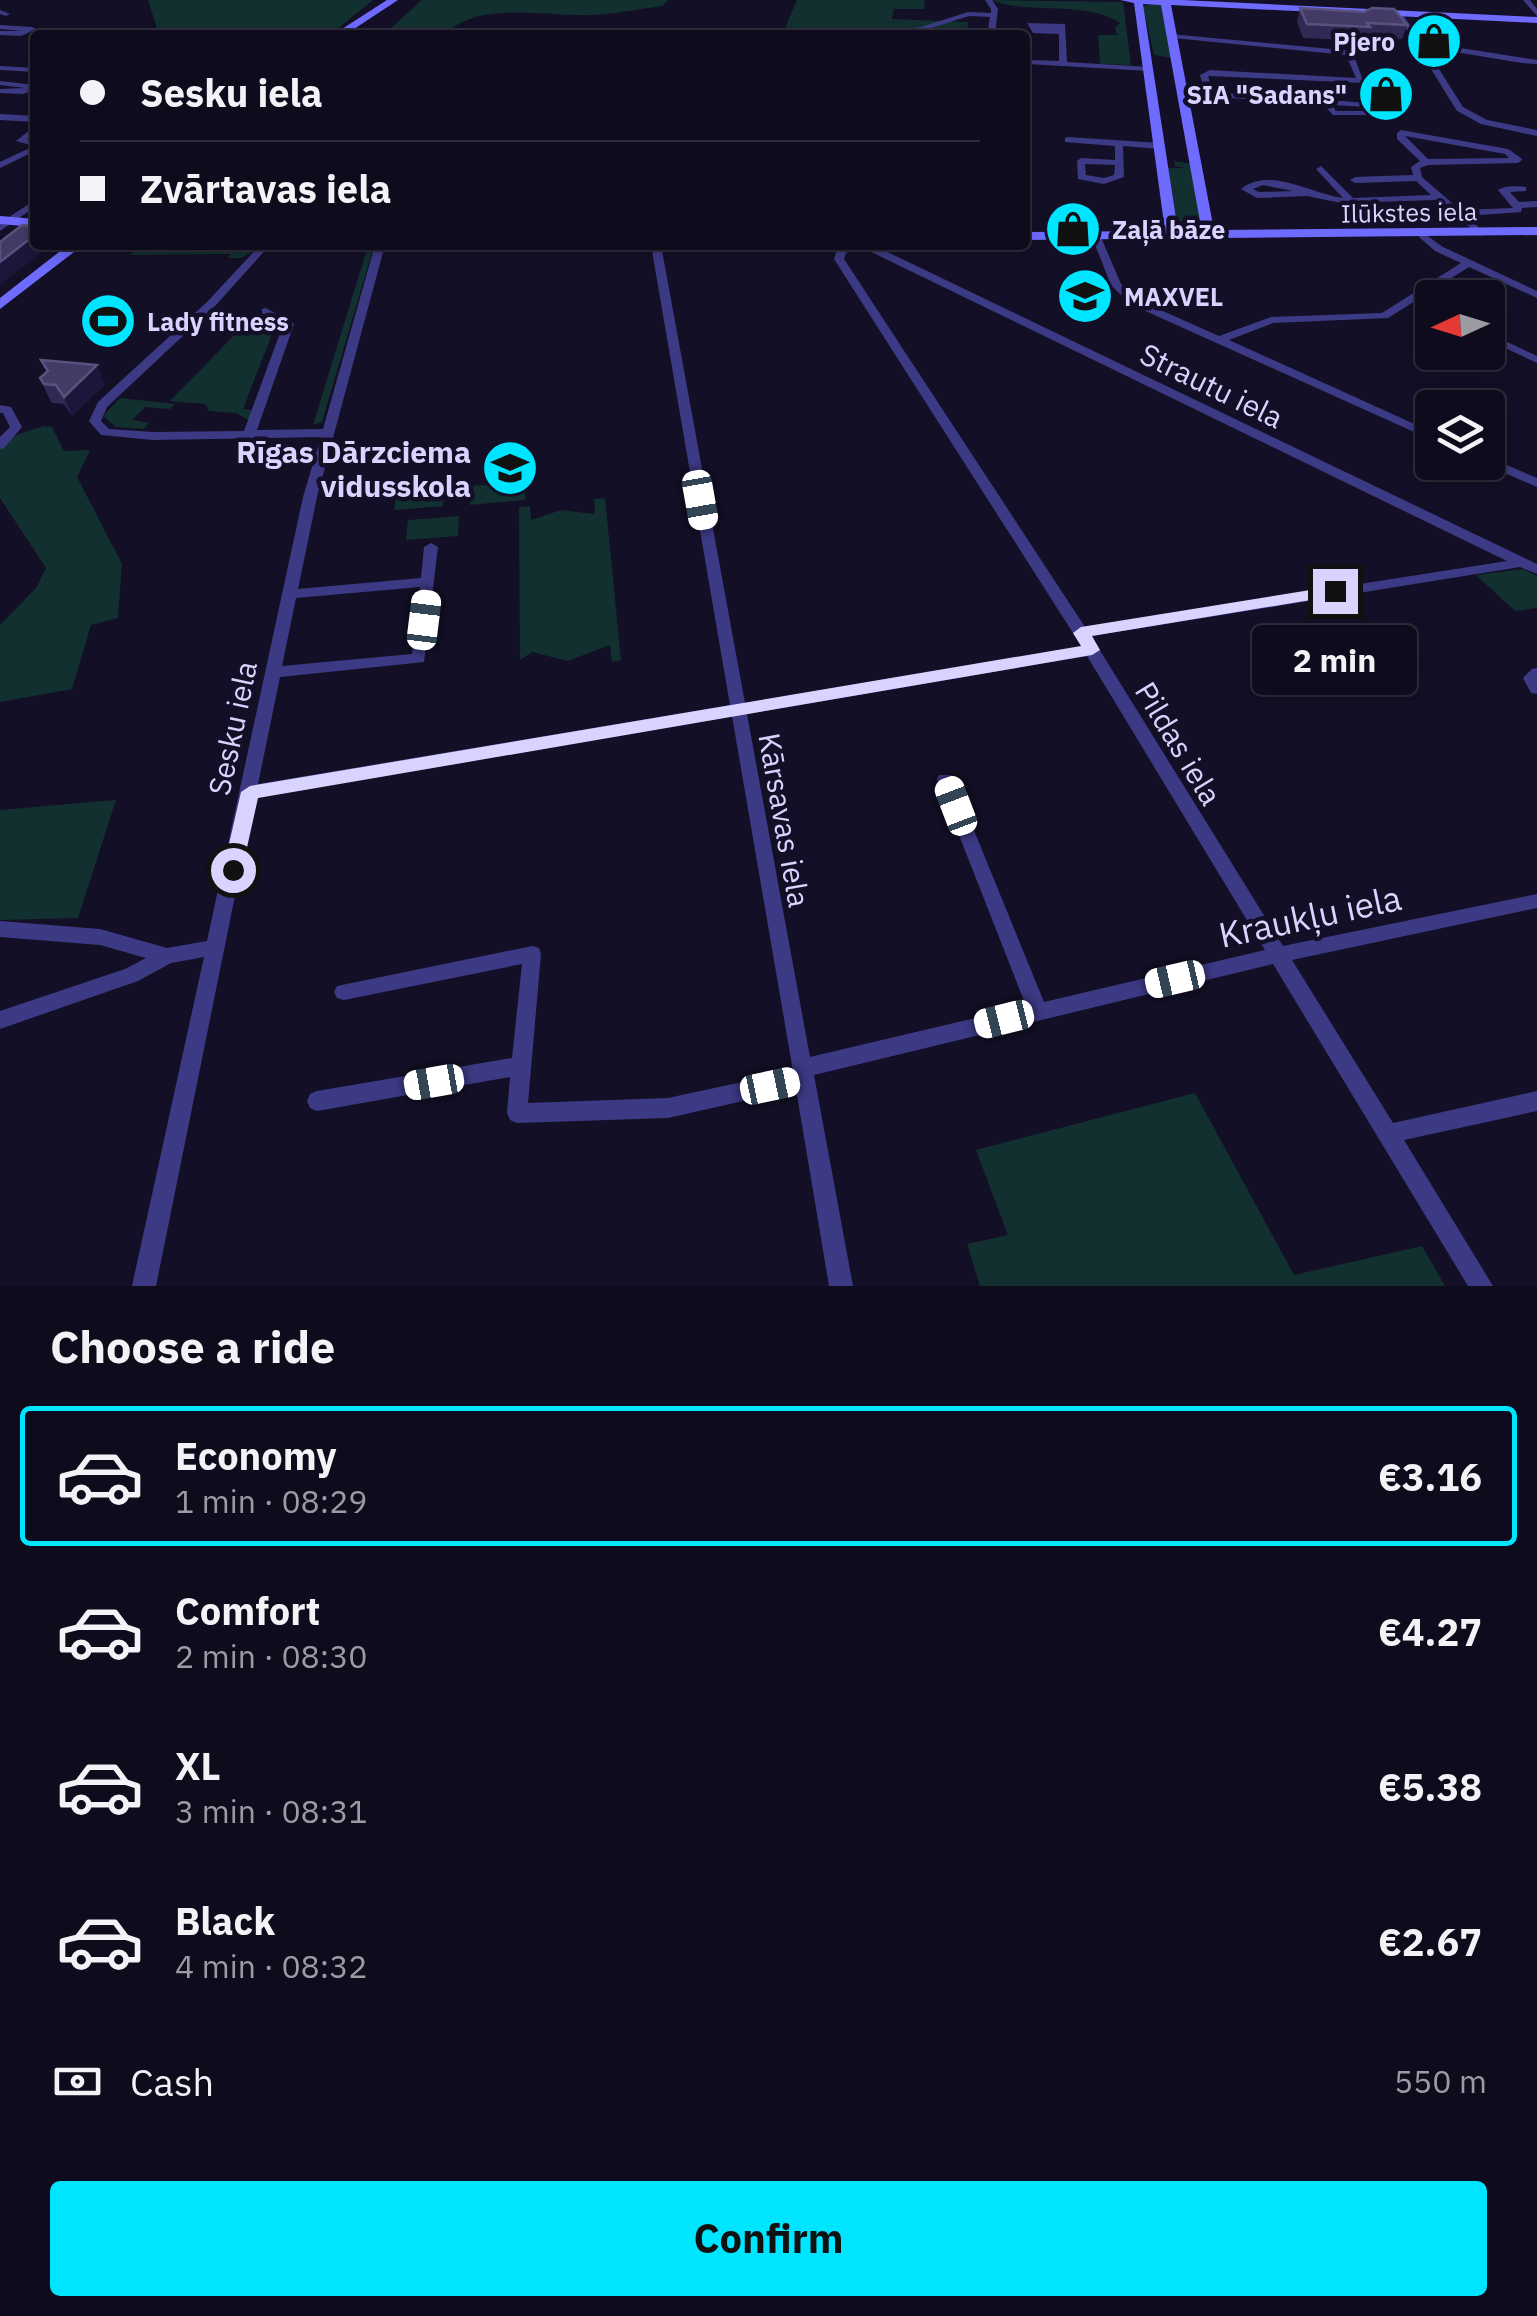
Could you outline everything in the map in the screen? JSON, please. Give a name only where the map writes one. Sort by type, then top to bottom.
[{"type":"street","points":[[346,30],[381,0]]},
{"type":"street","points":[[347,30],[392,0]]},
{"type":"street","points":[[988,0],[994,11],[992,30]]},
{"type":"street","points":[[1126,0],[1398,7]]},
{"type":"street","points":[[1138,0],[1144,32],[1157,63],[1160,146],[1172,236]]},
{"type":"street","points":[[1246,0],[1537,16]]},
{"type":"street","points":[[1526,0],[1537,16]]},
{"type":"street","points":[[1166,1],[1206,208],[1208,228],[1193,236]]},
{"type":"street","points":[[1398,7],[1460,109],[1484,122],[1537,132]]},
{"type":"street","points":[[922,30],[968,14],[994,11]]},
{"type":"street","points":[[1062,32],[1062,59]]},
{"type":"street","points":[[1173,36],[1349,53],[1361,80],[1210,72],[1204,74],[1210,95]]},
{"type":"street","points":[[1419,44],[1466,46],[1510,60],[1537,62]]},
{"type":"street","points":[[1030,62],[1062,59],[1157,63],[1176,56]]},
{"type":"street","points":[[0,68],[30,70]]},
{"type":"street","points":[[0,83],[30,86]]},
{"type":"street","points":[[0,91],[30,91]]},
{"type":"street","points":[[1184,94],[1210,95],[1326,102],[1369,105],[1376,114],[1333,112],[1326,102]]},
{"type":"street","points":[[0,117],[30,119]]},
{"type":"street","points":[[1426,162],[1401,140],[1401,133],[1508,152],[1518,160],[1426,162],[1415,167],[1418,178],[1480,233]]},
{"type":"street","points":[[1068,140],[1160,146]]},
{"type":"street","points":[[1119,144],[1119,163]]},
{"type":"street","points":[[0,165],[30,149]]},
{"type":"street","points":[[1321,169],[1349,199]]},
{"type":"street","points":[[1355,180],[1418,178]]},
{"type":"street","points":[[1308,193],[1257,194],[1246,189],[1256,183],[1274,183],[1349,199],[1440,197]]},
{"type":"street","points":[[1458,213],[1518,210],[1503,190],[1529,187]]},
{"type":"street","points":[[1517,205],[1537,204]]},
{"type":"street","points":[[3,223],[30,206]]},
{"type":"street","points":[[1206,208],[1230,228],[1282,236]]},
{"type":"street","points":[[3,223],[30,223]]},
{"type":"street","name":"Ilūkstes iela","points":[[1030,236],[1537,231]]},
{"type":"street","points":[[1422,234],[1468,263],[1537,295]]},
{"type":"street","points":[[1097,236],[1123,293],[1415,428]]},
{"type":"street","points":[[0,306],[70,250]]},
{"type":"street","points":[[261,250],[222,293],[102,405],[95,421],[105,432],[153,436],[325,434]]},
{"type":"street","name":"Sesku iela","points":[[144,1286],[325,434],[379,250]]},
{"type":"street","name":"Kārsavas iela","points":[[657,250],[840,1286]]},
{"type":"street","name":"Pildas iela","points":[[847,250],[841,252],[839,260],[1092,650],[1481,1286]]},
{"type":"street","name":"Strautu iela","points":[[873,250],[1537,570]]},
{"type":"street","points":[[1220,340],[1271,320],[1372,319],[1414,298],[1468,263]]},
{"type":"street","points":[[250,432],[289,324],[266,312]]},
{"type":"street","points":[[1505,344],[1537,360]]},
{"type":"street","points":[[0,445],[16,427],[2,410]]},
{"type":"street","points":[[1505,469],[1537,483]]},
{"type":"street","points":[[274,672],[419,658],[431,547]]},
{"type":"street","points":[[1081,633],[1521,562]]},
{"type":"street","points":[[290,594],[428,582]]},
{"type":"street","points":[[250,792],[1092,650]]},
{"type":"street","points":[[1537,673],[1531,678],[1537,689]]},
{"type":"street","points":[[946,780],[1038,1011]]},
{"type":"street","name":"Kraukļu iela","points":[[522,1066],[518,1113],[668,1108],[1038,1011],[1278,955],[1537,901]]},
{"type":"street","points":[[0,930],[89,935],[168,956]]},
{"type":"street","points":[[0,1020],[131,976],[168,956],[216,947]]},
{"type":"street","points":[[317,1101],[522,1066],[532,954],[344,992]]},
{"type":"street","points":[[1388,1134],[1537,1101]]},
{"type":"green space","points":[[148,0],[373,0],[336,30],[157,30]]},
{"type":"green space","points":[[422,0],[668,0],[663,6],[601,14],[493,14],[474,17],[451,30],[389,30]]},
{"type":"green space","points":[[797,0],[924,0],[925,9],[894,9],[892,19],[968,22],[967,30],[785,28]]},
{"type":"green space","points":[[991,0],[1123,2],[1131,65],[1100,64],[1098,35],[1117,35],[1115,28],[1120,23],[1106,16]]},
{"type":"green space","points":[[1161,3],[1171,58],[1154,55],[1143,6]]},
{"type":"green space","points":[[1174,161],[1192,164],[1204,227],[1178,228],[1168,168],[1186,168],[1175,166]]},
{"type":"green space","points":[[136,250],[255,250],[241,258],[228,258],[230,254],[130,255]]},
{"type":"green space","points":[[367,250],[373,250],[322,422],[313,425]]},
{"type":"green space","points":[[253,316],[274,329],[243,409],[254,410],[250,421],[236,413],[209,411],[205,404],[170,401]]},
{"type":"green space","points":[[120,398],[175,404],[170,409],[145,407],[132,420],[149,423],[144,429],[116,427],[103,416]]},
{"type":"green space","points":[[52,427],[64,451],[90,450],[77,477],[122,564],[118,618],[91,625],[72,689],[0,702],[0,625],[36,588],[46,568],[0,498],[0,448],[16,435]]},
{"type":"green space","points":[[525,482],[525,500],[470,505],[471,486]]},
{"type":"green space","points":[[444,488],[443,506],[394,510],[397,492]]},
{"type":"green space","points":[[605,498],[621,660],[612,662],[610,645],[568,661],[532,652],[520,660],[519,507],[530,506],[531,520],[561,510],[595,514],[594,499]]},
{"type":"green space","points":[[459,516],[458,536],[406,540],[408,520]]},
{"type":"green space","points":[[1523,569],[1537,576],[1537,608],[1515,611],[1476,575]]},
{"type":"green space","points":[[116,800],[78,918],[0,920],[0,810]]},
{"type":"green space","points":[[1195,1093],[1294,1275],[1422,1246],[1445,1286],[980,1286],[967,1244],[1008,1235],[976,1150]]},
{"type":"building","points":[[1300,8],[1364,12],[1372,8],[1394,9],[1407,25],[1307,24]]},
{"type":"building","points":[[22,225],[30,226],[30,239],[0,262],[0,242]]},
{"type":"building","points":[[41,360],[97,365],[64,397],[56,385],[44,384],[40,378],[48,371]]},
{"type":"place","name":"Pjero","points":[[1434,41]]},
{"type":"place","name":"SIA \"Sadans\"","points":[[1386,94]]},
{"type":"place","name":"Zaļā bāze","points":[[1073,229]]},
{"type":"place","name":"MAXVEL","points":[[1085,296]]},
{"type":"place","name":"Lady fitness","points":[[108,321]]},
{"type":"place","name":"Rīgas Dārzciema vidusskola","points":[[510,468]]},
{"type":"route","points":[[233,870],[250,792],[1092,650],[1081,633],[1335,591]]}]
